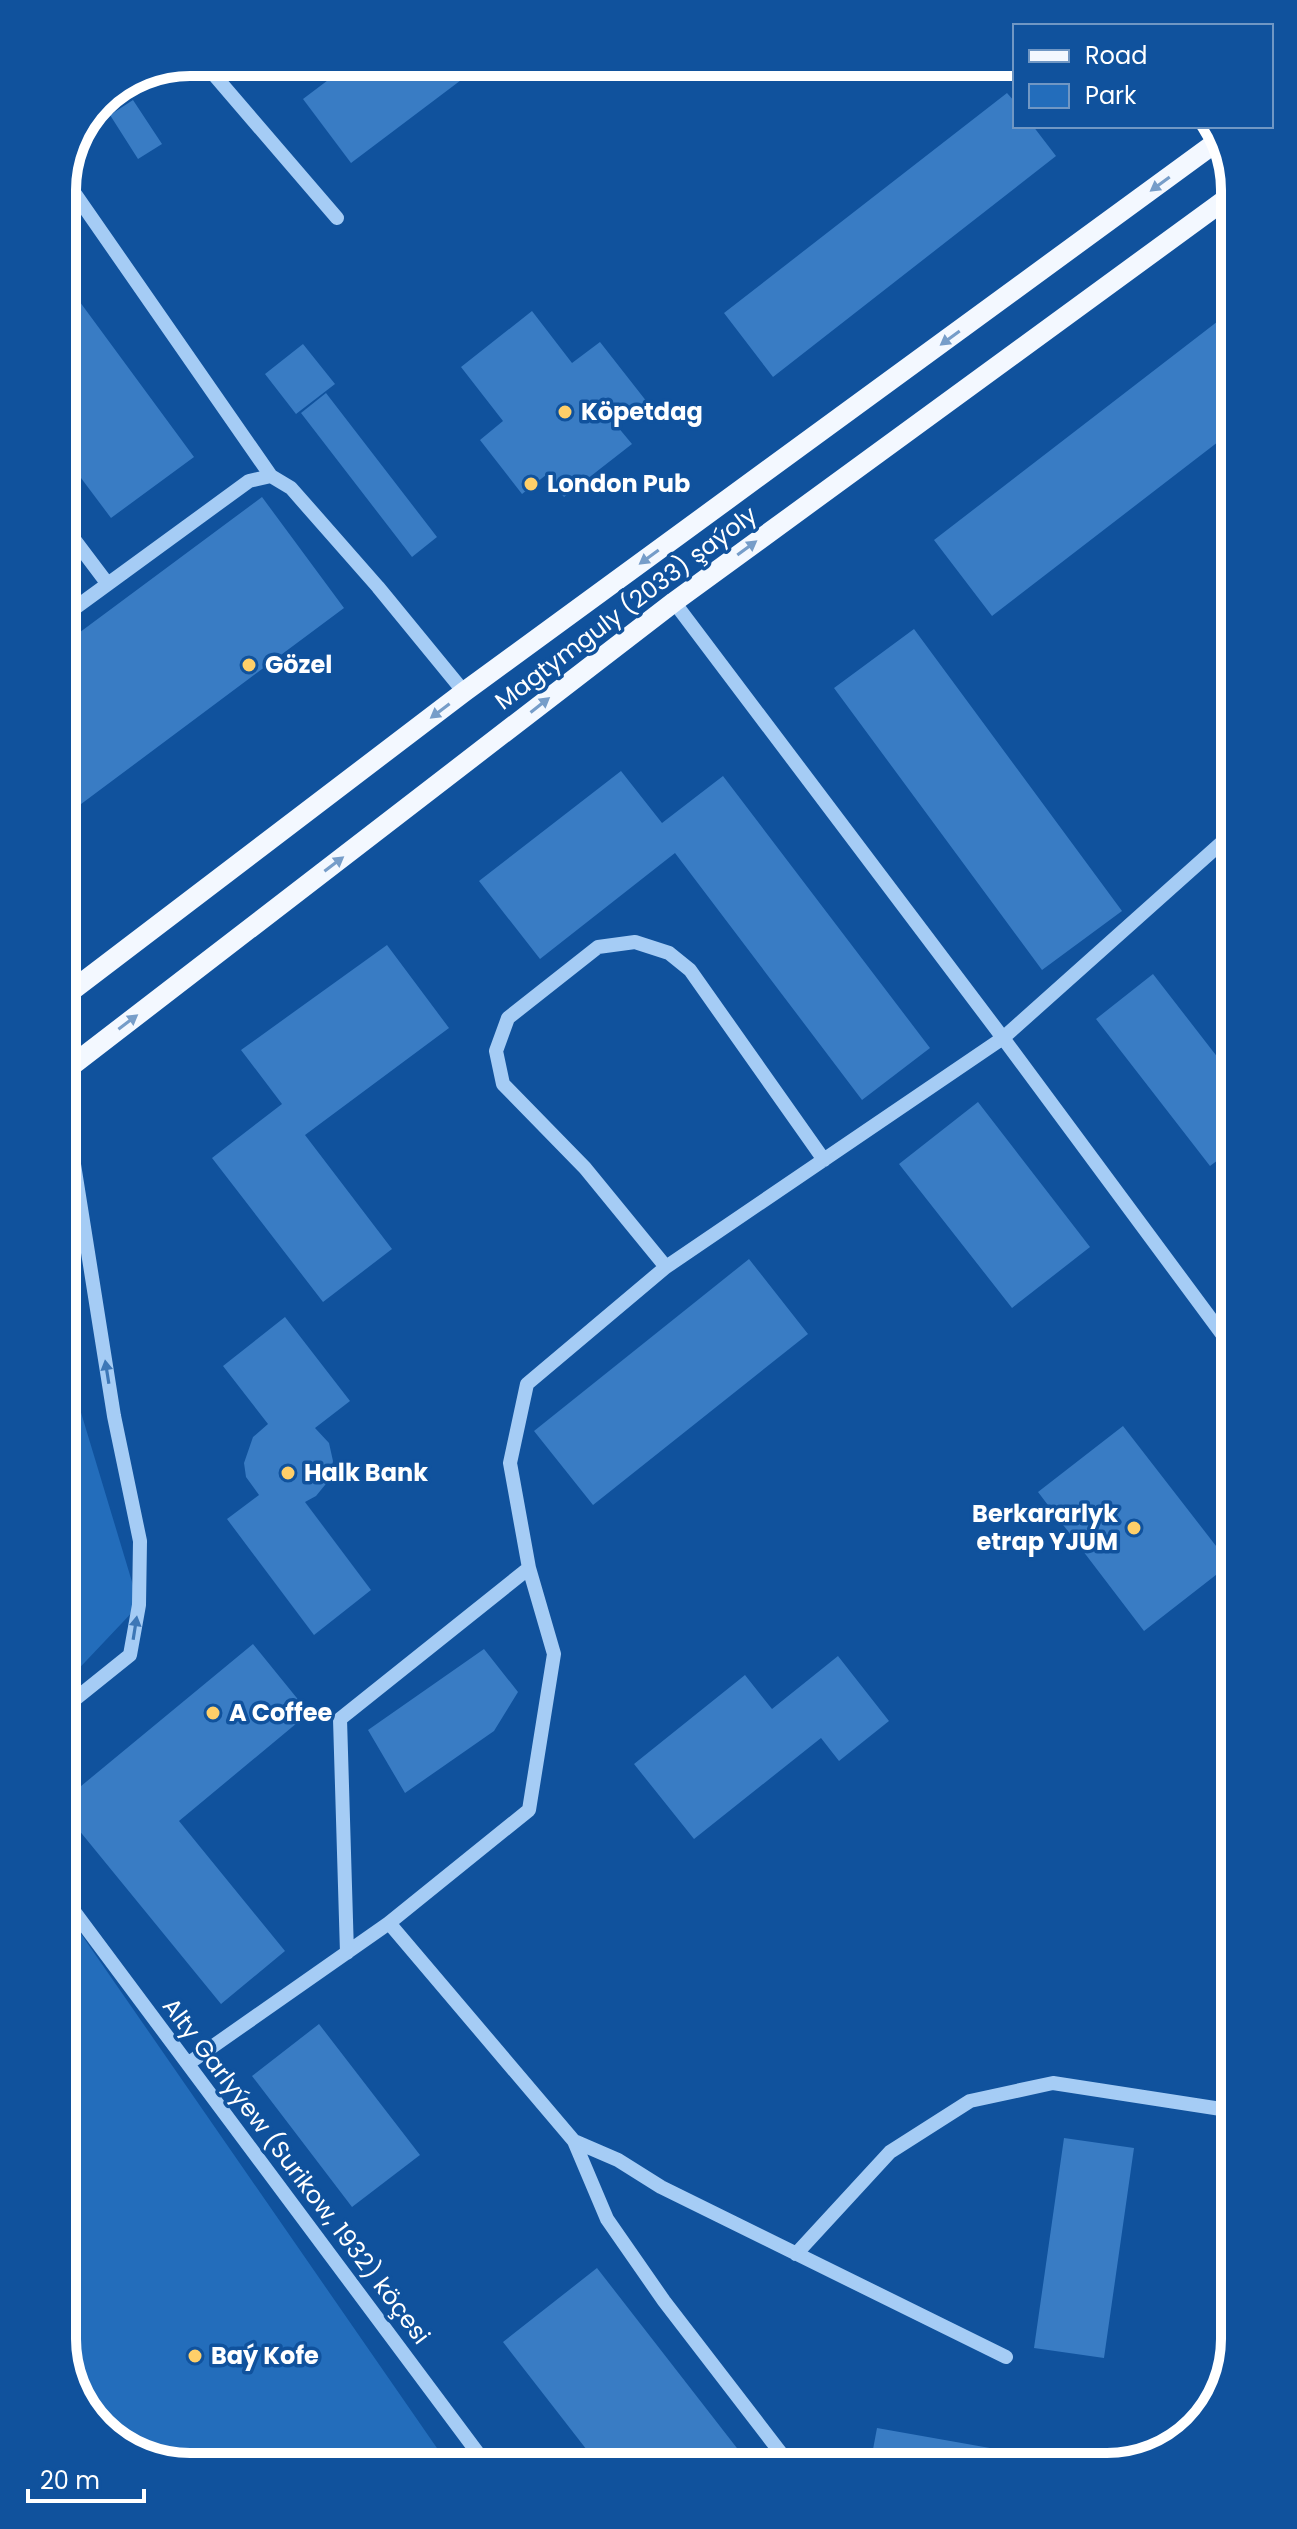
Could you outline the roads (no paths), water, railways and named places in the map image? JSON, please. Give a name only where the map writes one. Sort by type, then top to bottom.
[{"type":"main road","name":"Magtymguly (2033) şaýoly","points":[[76,987],[464,692],[1211,146]]},
{"type":"main road","name":"Magtymguly (2033) şaýoly","points":[[76,1062],[674,602],[1221,203]]},
{"type":"street","points":[[215,76],[337,218]]},
{"type":"street","points":[[76,195],[271,476],[291,488],[464,692]]},
{"type":"street","points":[[76,607],[249,481],[271,476]]},
{"type":"street","points":[[76,542],[107,583]]},
{"type":"street","points":[[674,602],[1221,1332]]},
{"type":"street","points":[[189,2063],[389,1923],[529,1810],[554,1654],[529,1568],[510,1463],[527,1384],[666,1267],[1003,1038],[1221,843]]},
{"type":"street","points":[[666,1267],[585,1168],[503,1084],[496,1051],[508,1018],[598,947],[635,942],[669,953],[690,970],[824,1160]]},
{"type":"street","points":[[76,1177],[114,1416],[140,1541],[139,1605],[130,1655],[76,1698]]},
{"type":"street","points":[[347,1953],[340,1719],[529,1568]]},
{"type":"street","name":"Alty Garlyýew (Surikow, 1932) köçesi","points":[[76,1914],[478,2453]]},
{"type":"street","points":[[389,1923],[574,2141],[607,2219],[664,2301],[781,2453]]},
{"type":"street","points":[[796,2254],[890,2152],[970,2101],[1053,2083],[1221,2109]]},
{"type":"street","points":[[574,2141],[618,2160],[661,2187],[1006,2357]]},
{"type":"place","name":"Köpetdag","points":[[565,412]]},
{"type":"place","name":"London Pub","points":[[531,484]]},
{"type":"place","name":"Gözel","points":[[249,665]]},
{"type":"place","name":"Halk Bank","points":[[288,1473]]},
{"type":"place","name":"Berkararlyk etrap YJUM","points":[[1134,1528]]},
{"type":"place","name":"A Coffee","points":[[213,1713]]},
{"type":"place","name":"Baý Kofe","points":[[195,2356]]}]
